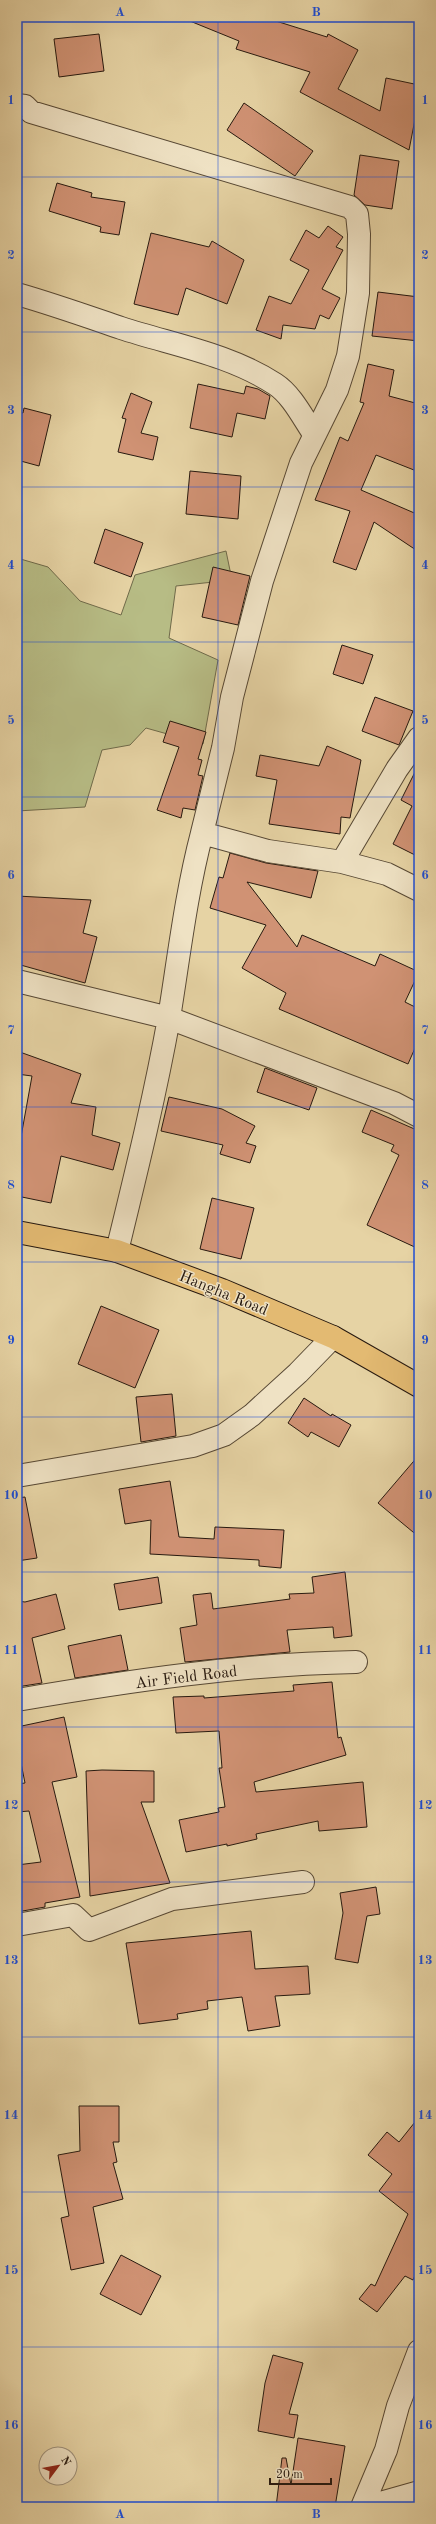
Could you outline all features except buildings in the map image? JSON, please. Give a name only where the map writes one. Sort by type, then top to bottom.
[{"type":"highway","name":"Hangha Road","points":[[17,1232],[117,1250],[222,1290],[333,1337],[419,1386]]},
{"type":"street","points":[[17,105],[25,106],[31,112],[350,207],[357,214],[359,234],[358,293],[353,333],[348,356],[337,390],[301,463],[262,581],[232,697],[223,748],[202,833],[180,942],[169,1018],[140,1153],[117,1250]]},
{"type":"street","points":[[17,294],[67,308],[121,328],[229,362],[275,384],[283,390],[314,434]]},
{"type":"street","points":[[342,862],[397,769],[419,738]]},
{"type":"street","points":[[202,833],[268,851],[342,862],[387,874],[419,890]]},
{"type":"street","points":[[17,981],[169,1018],[394,1103],[419,1116]]},
{"type":"street","points":[[17,1476],[193,1446],[224,1435],[252,1415],[298,1373],[333,1337]]},
{"type":"street","name":"Air Field Road","points":[[17,1700],[141,1681],[260,1667],[356,1662]]},
{"type":"street","points":[[17,1925],[73,1915],[89,1930],[172,1899],[303,1882]]},
{"type":"street","points":[[362,2507],[386,2450],[398,2406],[419,2351]]},
{"type":"street","points":[[366,2507],[419,2492]]},
{"type":"green space","points":[[226,551],[232,580],[176,586],[169,638],[218,660],[203,744],[146,728],[130,745],[102,750],[85,807],[17,811],[17,558],[48,567],[80,601],[121,615],[135,575]]}]
